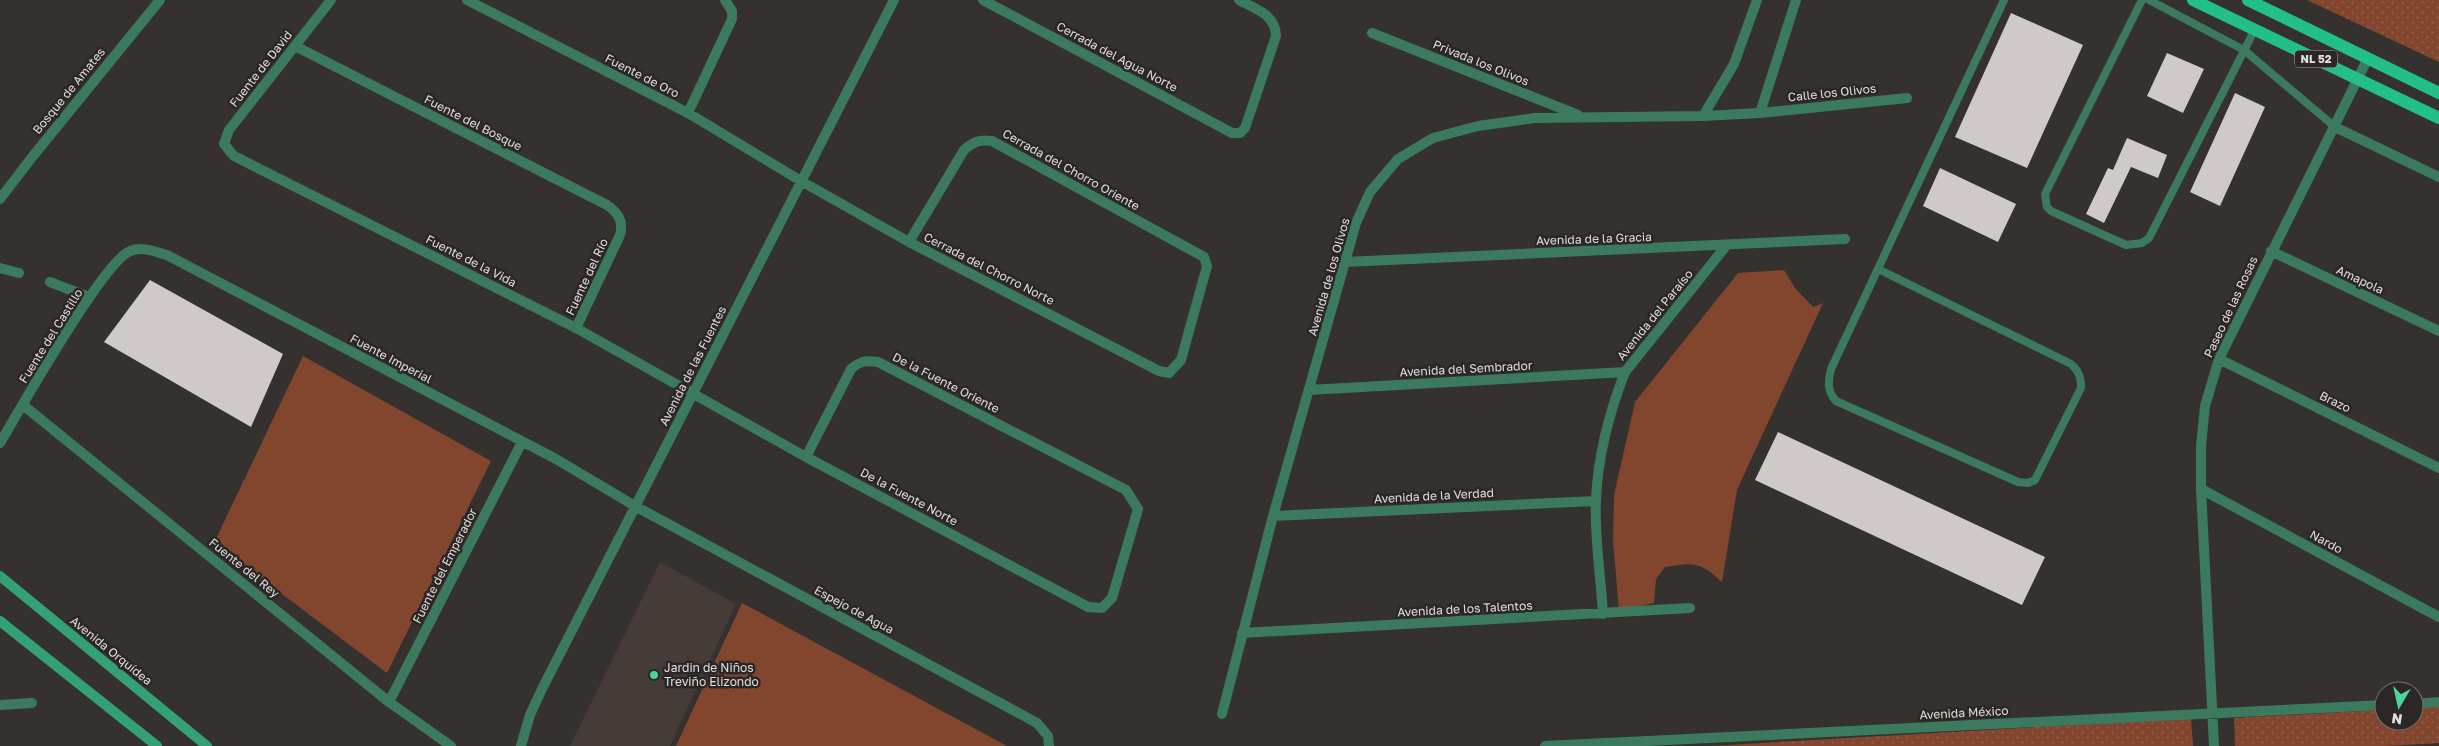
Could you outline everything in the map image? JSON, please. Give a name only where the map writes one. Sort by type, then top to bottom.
[{"type":"main road","name":"NL 52","points":[[2193,0],[2439,118]]},
{"type":"main road","points":[[2248,0],[2439,93]]},
{"type":"street","name":"Bosque de Amates","points":[[0,200],[33,156],[160,0]]},
{"type":"street","name":"Fuente de David","points":[[234,156],[224,144],[229,130],[331,0]]},
{"type":"street","name":"Fuente de Oro","points":[[467,0],[688,114],[801,181]]},
{"type":"street","points":[[688,114],[732,19],[732,11],[725,0]]},
{"type":"street","name":"Avenida de las Fuentes","points":[[521,746],[530,715],[542,689],[894,0]]},
{"type":"street","name":"Cerrada del Agua Norte","points":[[983,0],[1232,133],[1240,133],[1245,128],[1276,36],[1276,28],[1264,13],[1239,0]]},
{"type":"street","points":[[1703,116],[1734,64],[1757,0]]},
{"type":"street","points":[[1760,113],[1796,0]]},
{"type":"street","name":"Privada los Olivos","points":[[1372,33],[1581,116]]},
{"type":"street","name":"Fuente del Bosque","points":[[295,46],[607,205],[617,212],[621,221],[620,236]]},
{"type":"street","name":"Paseo de las Rosas","points":[[2214,746],[2201,489],[2201,446],[2205,406],[2219,359],[2368,58]]},
{"type":"street","name":"Calle los Olivos","points":[[1760,113],[1907,98]]},
{"type":"street","name":"Avenida de los Olivos","points":[[1222,714],[1242,633],[1356,224],[1370,192],[1398,159],[1433,138],[1478,126],[1535,118],[1703,116],[1760,113]]},
{"type":"street","points":[[2335,128],[2439,176]]},
{"type":"street","name":"Cerrada del Chorro Oriente","points":[[909,242],[964,150],[973,142],[992,141],[1204,257],[1206,266],[1181,360],[1169,373]]},
{"type":"street","name":"Fuente de la Vida","points":[[234,156],[576,328],[694,394]]},
{"type":"street","name":"Cerrada del Chorro Norte","points":[[801,181],[909,242],[1159,371],[1169,373]]},
{"type":"street","name":"Fuente del Río","points":[[576,328],[620,236]]},
{"type":"street","name":"Avenida de la Gracia","points":[[1345,262],[1726,246],[1845,239]]},
{"type":"street","name":"Avenida del Paraíso","points":[[1603,614],[1596,501],[1600,460],[1609,419],[1625,372],[1726,246]]},
{"type":"street","name":"Fuente Imperial","points":[[131,250],[145,248],[167,256],[522,442],[635,506]]},
{"type":"street","name":"Fuente del Castillo","points":[[0,443],[89,297],[118,257],[131,250]]},
{"type":"street","name":"Amapola","points":[[2271,251],[2439,331]]},
{"type":"street","points":[[0,268],[20,273]]},
{"type":"street","points":[[50,282],[89,297]]},
{"type":"street","name":"Brazo","points":[[2219,359],[2439,468]]},
{"type":"street","name":"De la Fuente Oriente","points":[[806,457],[851,369],[859,362],[868,360],[878,362],[1117,485],[1130,494],[1138,509],[1112,598]]},
{"type":"street","name":"Avenida del Sembrador","points":[[1309,390],[1625,372]]},
{"type":"street","name":"De la Fuente Norte","points":[[694,394],[806,457],[1088,607],[1102,608],[1112,598]]},
{"type":"street","name":"Fuente del Rey","points":[[23,405],[389,702],[451,746]]},
{"type":"street","name":"Fuente del Emperador","points":[[389,702],[522,442]]},
{"type":"street","name":"Nardo","points":[[2201,489],[2439,617]]},
{"type":"street","name":"Avenida de la Verdad","points":[[1274,516],[1596,501]]},
{"type":"street","name":"Espejo de Agua","points":[[635,506],[1037,723],[1048,736],[1049,746]]},
{"type":"street","name":"Avenida Orquídea","points":[[0,576],[207,746]]},
{"type":"street","name":"Avenida de los Talentos","points":[[1242,633],[1690,608]]},
{"type":"street","points":[[0,621],[157,746]]},
{"type":"street","points":[[2424,703],[2439,702]]},
{"type":"street","points":[[0,705],[32,704]]},
{"type":"street","name":"Avenida México","points":[[1545,746],[2374,706]]},
{"type":"lane","points":[[1878,269],[2071,364],[2078,370],[2081,378],[2081,388],[2035,480],[2028,483],[2018,482],[1836,401],[1830,394],[1828,383],[1831,369],[2004,0]]},
{"type":"lane","points":[[2142,0],[2045,194],[2047,207],[2051,212],[2126,245],[2142,242],[2149,238],[2255,29]]},
{"type":"lane","points":[[2150,0],[2244,50],[2335,128]]},
{"type":"shaded area","points":[[2307,0],[2439,0],[2439,62]]},
{"type":"shaded area","points":[[1784,270],[1795,288],[1813,307],[1823,303],[1737,490],[1722,582],[1715,575],[1696,565],[1683,564],[1665,567],[1656,579],[1654,603],[1619,610],[1613,541],[1614,495],[1635,402],[1738,273]]},
{"type":"shaded area","points":[[303,356],[491,461],[387,673],[214,543]]},
{"type":"shaded area","name":"Jardin de Niños Treviño Elizondo","points":[[660,562],[736,604],[670,746],[570,746]]},
{"type":"shaded area","points":[[742,603],[1007,746],[676,746]]},
{"type":"shaded area","points":[[2439,707],[2439,743],[2387,746],[2235,746],[2234,718],[2374,711],[2374,731],[2424,731],[2424,708]]},
{"type":"shaded area","points":[[2191,718],[2193,746],[1710,746]]},
{"type":"building","points":[[2011,13],[2083,45],[2027,168],[1955,137]]},
{"type":"building","points":[[2167,53],[2204,69],[2183,113],[2147,96]]},
{"type":"building","points":[[2235,93],[2265,107],[2220,206],[2190,192]]},
{"type":"building","points":[[2127,138],[2167,155],[2158,178],[2131,167],[2104,223],[2086,214],[2108,168],[2113,170]]},
{"type":"building","points":[[1940,168],[2016,204],[1998,242],[1923,206]]},
{"type":"building","points":[[150,280],[283,354],[251,427],[104,342]]},
{"type":"building","points":[[1778,432],[2045,557],[2022,605],[1755,480]]},
{"type":"place","name":"Jardin de Niños Treviño Elizondo","points":[[654,675]]}]
